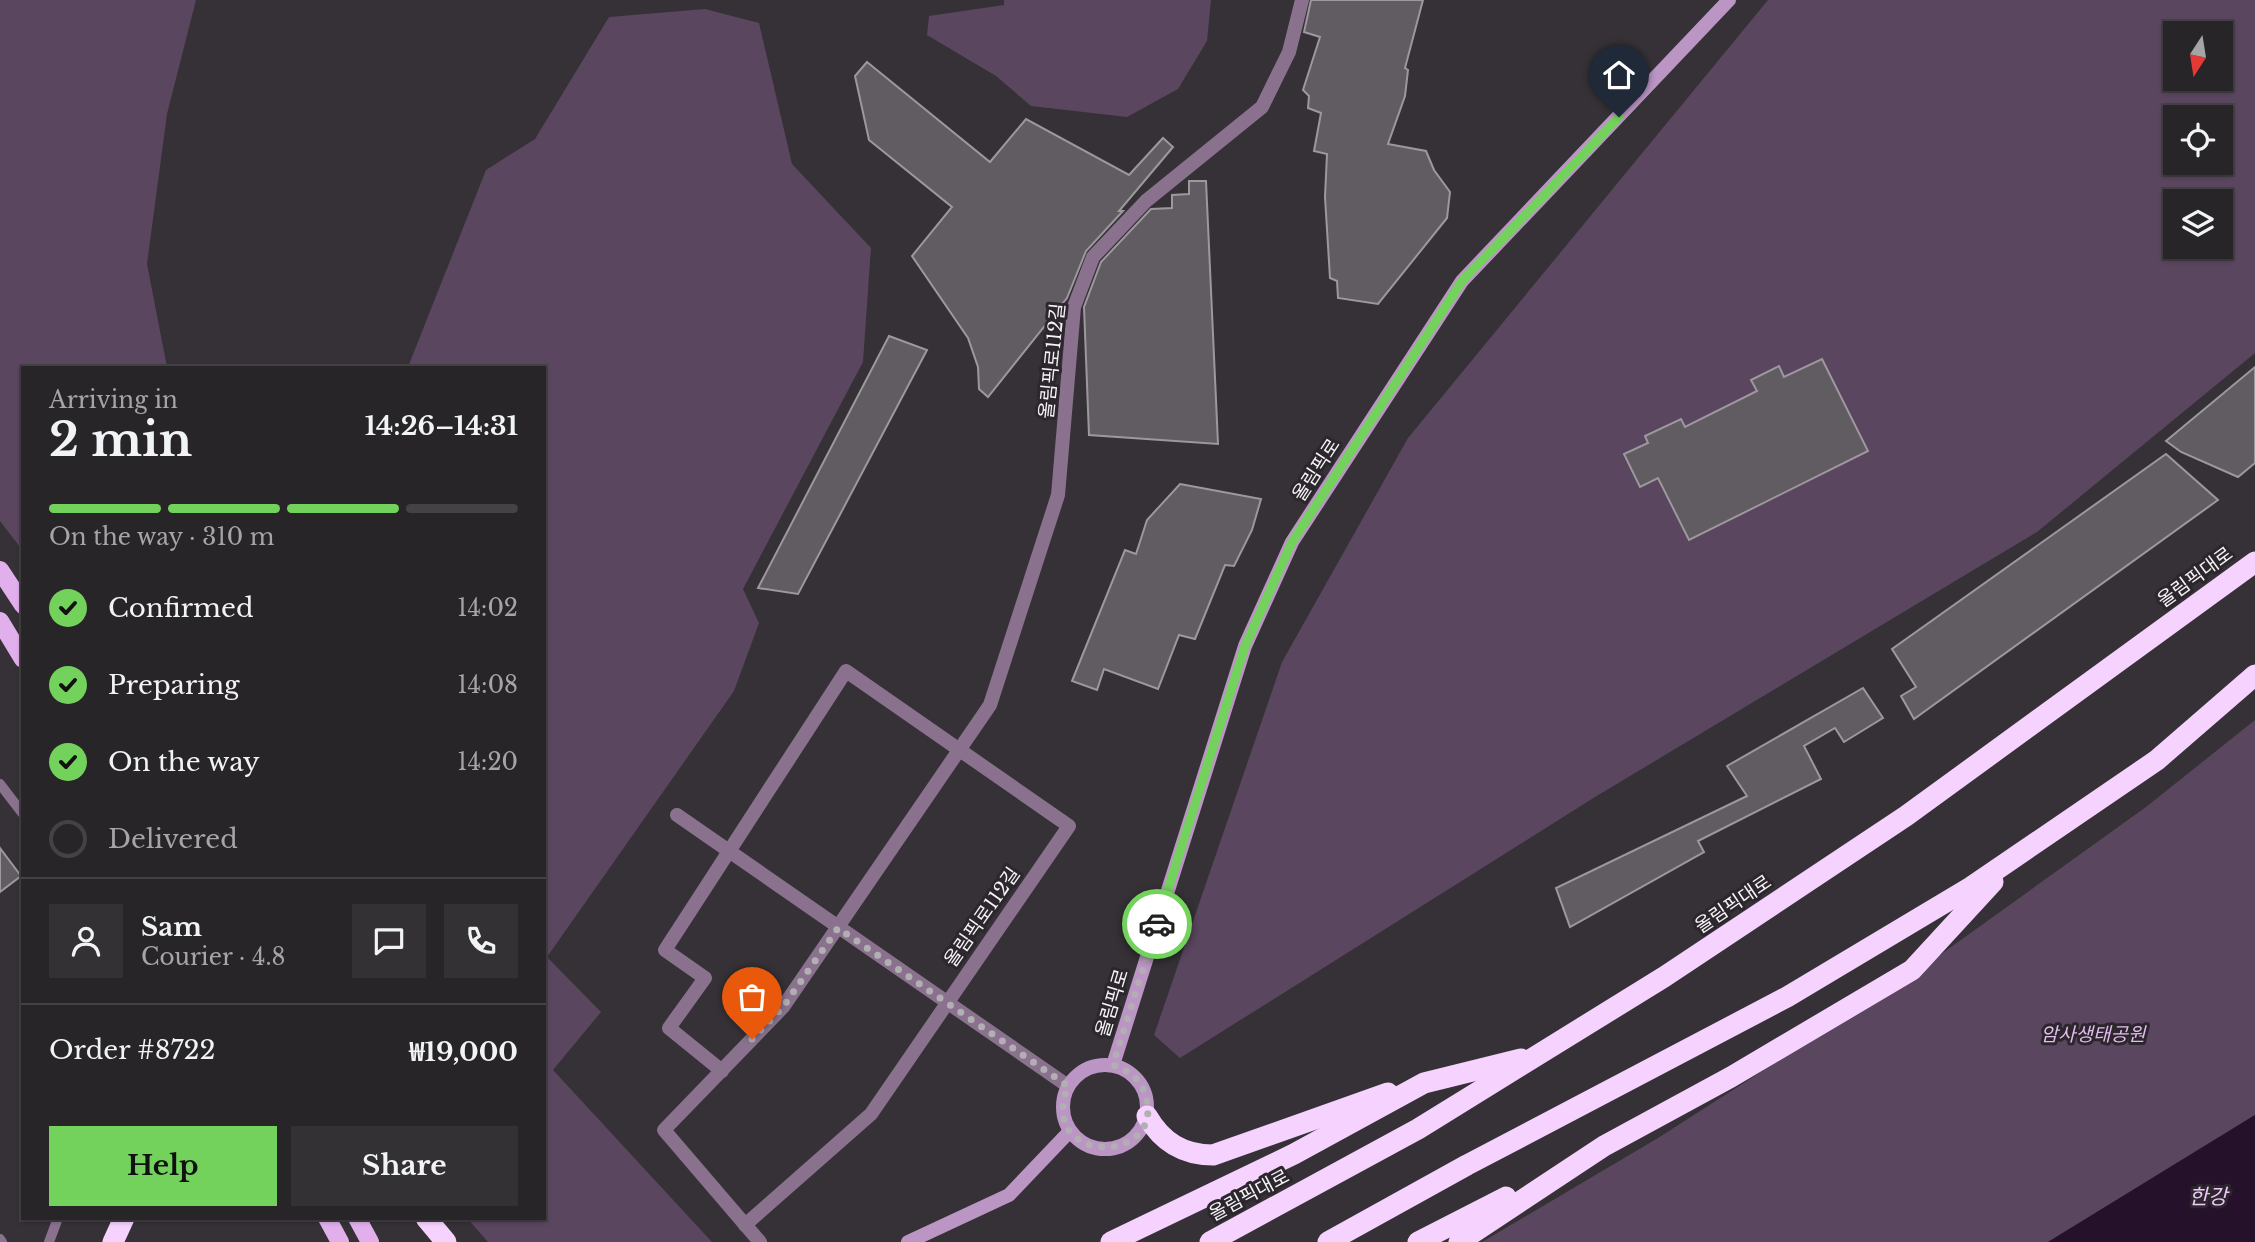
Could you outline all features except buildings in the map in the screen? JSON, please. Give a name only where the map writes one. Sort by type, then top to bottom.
[{"type":"highway","name":"올림픽대로","points":[[1210,1242],[1419,1129],[1664,977],[1906,816],[2255,562]]},
{"type":"highway","points":[[1328,1242],[1467,1165],[1787,998],[1971,887],[2157,760],[2255,675]]},
{"type":"highway","points":[[1418,1242],[1731,1077],[1912,971],[2021,852]]},
{"type":"highway","points":[[1147,1116],[1155,1130],[1174,1147],[1194,1155],[1213,1155],[1366,1099],[1540,1054]]},
{"type":"highway","points":[[1111,1242],[1294,1154],[1424,1083]]},
{"type":"highway","points":[[1459,1242],[1604,1146]]},
{"type":"highway","points":[[113,1242],[123,1220]]},
{"type":"highway","points":[[428,1220],[446,1242]]},
{"type":"main road","name":"올림픽로","points":[[1113,1065],[1245,646],[1292,542],[1462,281],[1729,0]]},
{"type":"main road","points":[[0,570],[21,602]]},
{"type":"main road","points":[[0,621],[21,656]]},
{"type":"main road","points":[[1113,1065],[1136,1078],[1147,1102],[1147,1116],[1133,1139],[1108,1149],[1082,1142],[1070,1131],[1062,1108],[1068,1086],[1087,1068],[1113,1065]]},
{"type":"main road","points":[[908,1242],[1009,1195],[1070,1131]]},
{"type":"main road","points":[[328,1220],[340,1242]]},
{"type":"main road","points":[[358,1220],[370,1242]]},
{"type":"street","name":"올림픽로112길","points":[[760,1242],[664,1130],[783,1007],[990,705],[1058,495],[1074,307],[1093,257],[1146,201],[1262,107],[1289,52],[1302,0]]},
{"type":"street","name":"올림픽로112길","points":[[722,1071],[669,1028],[705,978],[665,950],[846,671],[1069,826],[871,1114],[746,1225]]},
{"type":"street","points":[[677,815],[1068,1086]]},
{"type":"lane","points":[[0,784],[21,811]]},
{"type":"lane","points":[[49,1242],[57,1220]]},
{"type":"green space","points":[[0,0],[196,0],[167,114],[147,264],[167,366],[21,366],[21,548],[0,521]]},
{"type":"green space","points":[[1004,0],[1211,0],[1207,41],[1178,89],[1127,117],[1031,106],[996,76],[927,35],[929,16],[1004,5]]},
{"type":"green space","points":[[1768,0],[2255,0],[2255,353],[2037,532],[1595,797],[1180,1058],[1154,1035],[1282,662],[1408,438]]},
{"type":"green space","points":[[705,9],[759,23],[792,164],[871,248],[863,362],[743,589],[759,623],[734,691],[547,957],[601,1012],[553,1070],[712,1242],[488,1242],[469,1220],[546,1220],[546,366],[408,366],[486,170],[535,139],[609,17]]},
{"type":"green space","name":"암사생태공원","points":[[2255,720],[2255,1115],[2048,1242],[1482,1242],[1658,1138],[1912,975],[2146,807]]},
{"type":"water","name":"한강","points":[[2255,1115],[2255,1242],[2048,1242]]},
{"type":"way so far","points":[[752,1039],[783,1007],[838,928],[1068,1086],[1062,1108],[1065,1120],[1075,1137],[1094,1148],[1121,1146],[1133,1139],[1147,1116],[1144,1089],[1125,1069],[1113,1065],[1157,924]]},
{"type":"route","points":[[1157,924],[1245,646],[1292,542],[1462,281],[1619,117]]}]
